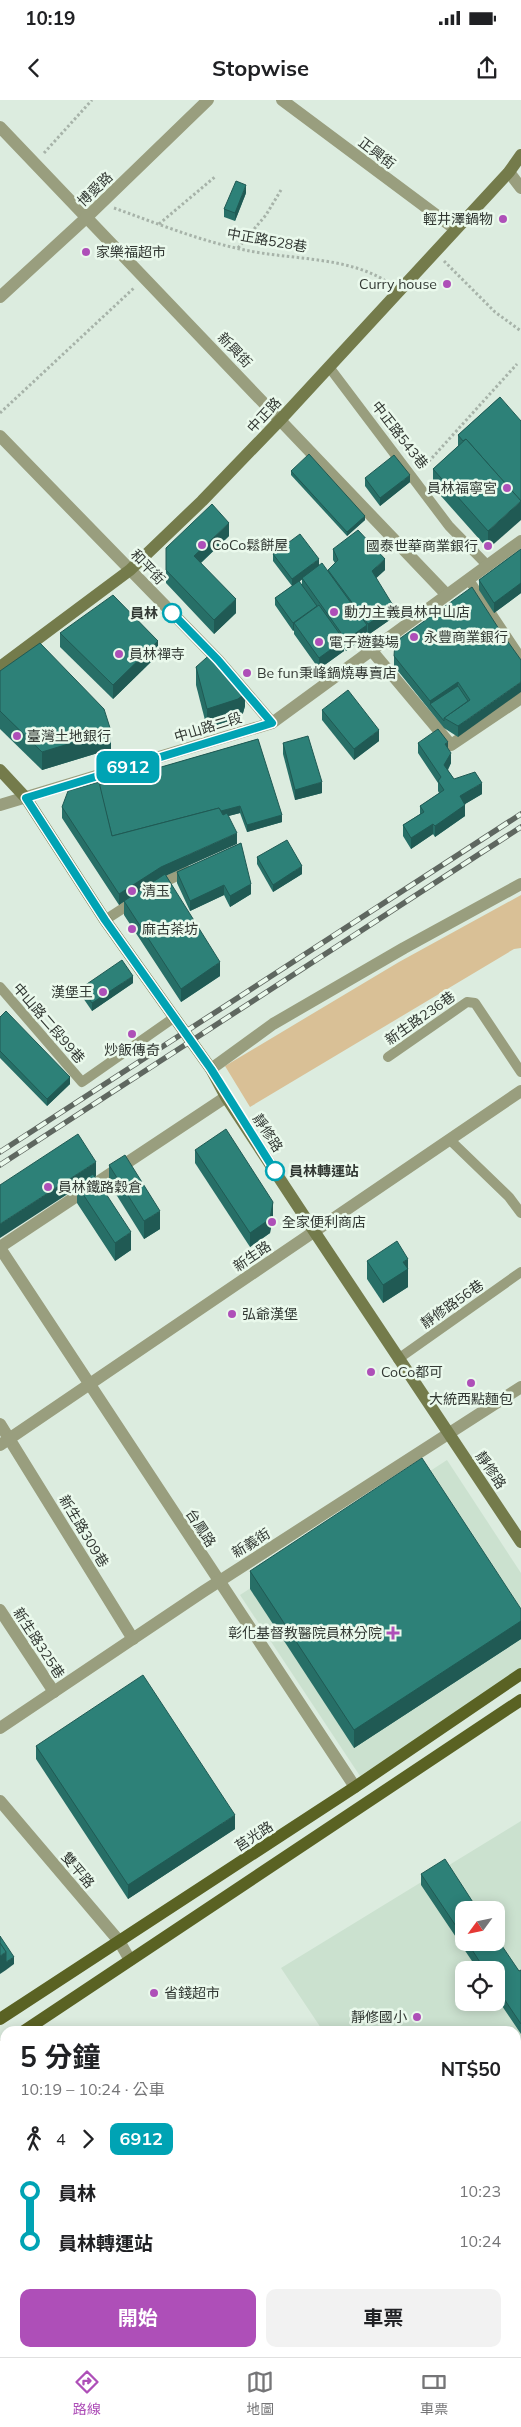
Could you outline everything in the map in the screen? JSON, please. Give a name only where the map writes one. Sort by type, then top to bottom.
[{"type":"main road","name":"莒光路","points":[[0,2018],[355,1788],[521,1674]]},
{"type":"main road","points":[[31,2026],[521,1700]]},
{"type":"street","name":"博愛路","points":[[0,297],[101,204],[208,100]]},
{"type":"street","name":"正興街","points":[[282,100],[455,229]]},
{"type":"street","name":"新興街","points":[[0,127],[448,595]]},
{"type":"street","name":"中正路","points":[[0,667],[130,570],[202,501],[281,419],[509,172],[521,155]]},
{"type":"street","points":[[509,172],[521,188]]},
{"type":"street","name":"和平街","points":[[0,436],[218,660],[272,723]]},
{"type":"street","name":"中山路二段","points":[[0,805],[272,723],[520,544]]},
{"type":"street","points":[[372,651],[451,745],[521,698]]},
{"type":"street","name":"靜修路","points":[[0,770],[26,798],[105,920],[211,1069],[226,1097],[521,1542]]},
{"type":"street","points":[[211,1069],[273,1024],[404,948],[521,884]]},
{"type":"street","name":"新生路","points":[[5,1442],[521,1091]]},
{"type":"street","points":[[0,1247],[226,1097]]},
{"type":"street","name":"台鳳路","points":[[0,1247],[88,1385],[355,1788]]},
{"type":"street","name":"新義街","points":[[0,1728],[218,1582],[450,1435],[521,1387]]},
{"type":"street","name":"新生路309巷","points":[[0,1424],[5,1442],[132,1639]]},
{"type":"street","name":"新生路325巷","points":[[0,1610],[54,1692]]},
{"type":"street","name":"雙平路","points":[[0,1801],[119,1942],[130,1960]]},
{"type":"lane","name":"中正路543巷","points":[[329,367],[414,477],[449,526],[488,566]]},
{"type":"lane","points":[[469,580],[521,658]]},
{"type":"lane","points":[[105,920],[146,893],[194,869]]},
{"type":"lane","name":"中山路二段99巷","points":[[0,987],[82,1082],[175,1017]]},
{"type":"lane","name":"新生路236巷","points":[[388,1057],[467,1002],[475,1003],[521,1072]]},
{"type":"lane","points":[[450,1140],[509,1197],[521,1213]]},
{"type":"lane","name":"靜修路56巷","points":[[398,1358],[521,1272]]},
{"type":"path","points":[[35,164],[92,100]]},
{"type":"path","points":[[158,224],[216,176]]},
{"type":"path","points":[[238,248],[266,215],[281,190]]},
{"type":"path","name":"中正路528巷","points":[[101,204],[158,224],[238,248],[323,261],[376,274],[400,290]]},
{"type":"path","points":[[435,252],[495,312],[521,331]]},
{"type":"path","points":[[0,413],[144,278]]},
{"type":"path","points":[[414,477],[517,364]]},
{"type":"shaded area","points":[[521,895],[521,948],[514,949],[250,1107],[225,1066],[399,962]]},
{"type":"shaded area","name":"彰化基督教醫院員林分院","points":[[447,1460],[521,1573],[521,1671],[360,1776],[240,1595]]},
{"type":"shaded area","name":"靜修國小","points":[[521,1821],[521,2026],[320,2026],[281,1968]]},
{"type":"building","points":[[236,181],[246,185],[235,213],[224,209]]},
{"type":"building","name":"員林福寧宮","points":[[500,397],[521,421],[521,501],[466,439],[463,441],[458,435]]},
{"type":"building","points":[[466,439],[521,501],[488,531],[433,469]]},
{"type":"building","points":[[309,454],[365,516],[347,532],[291,471]]},
{"type":"building","points":[[394,455],[410,475],[380,498],[365,478]]},
{"type":"building","points":[[212,504],[229,523],[194,556],[236,599],[214,620],[166,570],[166,548]]},
{"type":"building","points":[[358,530],[385,559],[372,571],[394,607],[368,624],[328,570],[338,560],[333,549]]},
{"type":"building","points":[[300,534],[319,559],[292,579],[273,554]]},
{"type":"building","points":[[521,549],[521,583],[494,603],[479,580]]},
{"type":"building","name":"動力主義員林中山店","points":[[322,563],[367,625],[346,640],[302,578]]},
{"type":"building","points":[[299,581],[317,606],[293,623],[275,598]]},
{"type":"building","points":[[472,587],[499,629],[490,635],[497,645],[506,639],[521,660],[521,682],[458,726],[444,718],[470,700],[458,682],[430,701],[394,656],[395,642]]},
{"type":"building","points":[[113,595],[158,641],[113,685],[60,633]]},
{"type":"building","name":"電子遊藝場","points":[[319,605],[344,640],[319,658],[294,623]]},
{"type":"building","points":[[40,643],[104,709],[111,731],[42,752],[0,711],[0,671]]},
{"type":"building","points":[[215,650],[245,688],[243,695],[238,699],[207,709],[196,667]]},
{"type":"building","points":[[458,686],[468,701],[444,718],[444,721],[430,704]]},
{"type":"building","points":[[348,690],[379,730],[354,749],[322,710]]},
{"type":"building","points":[[438,729],[448,742],[445,744],[451,753],[444,765],[454,779],[475,772],[482,783],[460,796],[465,805],[435,826],[433,824],[411,838],[403,825],[424,812],[420,806],[444,790],[438,781],[441,777],[418,743]]},
{"type":"building","points":[[308,736],[322,782],[295,790],[283,743]]},
{"type":"building","points":[[258,739],[282,815],[247,825],[240,806],[221,811],[219,808],[112,836],[99,785]]},
{"type":"building","points":[[99,782],[112,836],[219,808],[223,815],[227,813],[237,833],[161,867],[119,894],[62,807],[68,791]]},
{"type":"building","points":[[287,840],[302,866],[273,885],[257,857]]},
{"type":"building","points":[[241,843],[251,884],[230,896],[224,885],[190,901],[177,872]]},
{"type":"building","points":[[165,874],[220,962],[181,989],[124,901]]},
{"type":"building","points":[[122,960],[133,976],[92,1003],[81,988]]},
{"type":"building","points":[[6,1011],[70,1077],[47,1099],[0,1051],[0,1017]]},
{"type":"building","name":"員林轉運站","points":[[226,1129],[273,1202],[270,1219],[250,1233],[195,1150]]},
{"type":"building","name":"員林鐵路穀倉","points":[[78,1134],[96,1162],[0,1224],[0,1185]]},
{"type":"building","points":[[125,1155],[160,1211],[144,1221],[109,1165]]},
{"type":"building","points":[[93,1174],[131,1232],[115,1243],[77,1185]]},
{"type":"building","points":[[397,1241],[408,1259],[403,1262],[408,1269],[383,1285],[367,1261]]},
{"type":"building","name":"彰化基督教醫院員林分院","points":[[422,1458],[521,1609],[521,1621],[354,1730],[250,1571]]},
{"type":"building","points":[[143,1675],[235,1815],[128,1885],[36,1746]]},
{"type":"building","points":[[445,1859],[472,1901],[455,1901],[455,1925],[421,1874]]},
{"type":"building","points":[[0,1936],[14,1957],[6,1962],[6,1952],[0,1943]]},
{"type":"building","points":[[0,1943],[6,1952],[0,1956]]},
{"type":"building","points":[[505,1950],[519,1971],[521,1970],[521,2024],[505,2000],[505,1961],[479,1961],[473,1951]]},
{"type":"railway","points":[[0,1152],[521,814]]},
{"type":"railway","points":[[0,1165],[521,827]]},
{"type":"bus line","name":"6912","points":[[172,613],[218,660],[272,723],[26,798],[105,920],[211,1069],[226,1097],[275,1171]]},
{"type":"place","name":"輕井澤鍋物","points":[[503,219]]},
{"type":"place","name":"家樂福超市","points":[[86,252]]},
{"type":"place","name":"Curry house","points":[[447,284]]},
{"type":"place","name":"員林福寧宮","points":[[507,488]]},
{"type":"place","name":"CoCo鬆餅屋","points":[[202,545]]},
{"type":"place","name":"國泰世華商業銀行","points":[[488,546]]},
{"type":"place","name":"動力主義員林中山店","points":[[334,612]]},
{"type":"place","name":"員林","points":[[172,613]]},
{"type":"place","name":"永豐商業銀行","points":[[414,637]]},
{"type":"place","name":"電子遊藝場","points":[[319,642]]},
{"type":"place","name":"員林禪寺","points":[[119,654]]},
{"type":"place","name":"Be fun秉峰鍋燒專賣店","points":[[247,673]]},
{"type":"place","name":"臺灣土地銀行","points":[[17,736]]},
{"type":"place","name":"清玉","points":[[132,891]]},
{"type":"place","name":"麻古茶坊","points":[[132,929]]},
{"type":"place","name":"漢堡王","points":[[103,992]]},
{"type":"place","name":"炒飯傳奇","points":[[132,1034]]},
{"type":"place","name":"員林轉運站","points":[[275,1171]]},
{"type":"place","name":"員林鐵路穀倉","points":[[48,1187]]},
{"type":"place","name":"全家便利商店","points":[[272,1222]]},
{"type":"place","name":"弘爺漢堡","points":[[232,1314]]},
{"type":"place","name":"CoCo都可","points":[[371,1372]]},
{"type":"place","name":"大統西點麵包","points":[[471,1383]]},
{"type":"place","name":"彰化基督教醫院員林分院","points":[[393,1633]]},
{"type":"place","name":"省錢超市","points":[[154,1993]]},
{"type":"place","name":"靜修國小","points":[[417,2017]]}]
